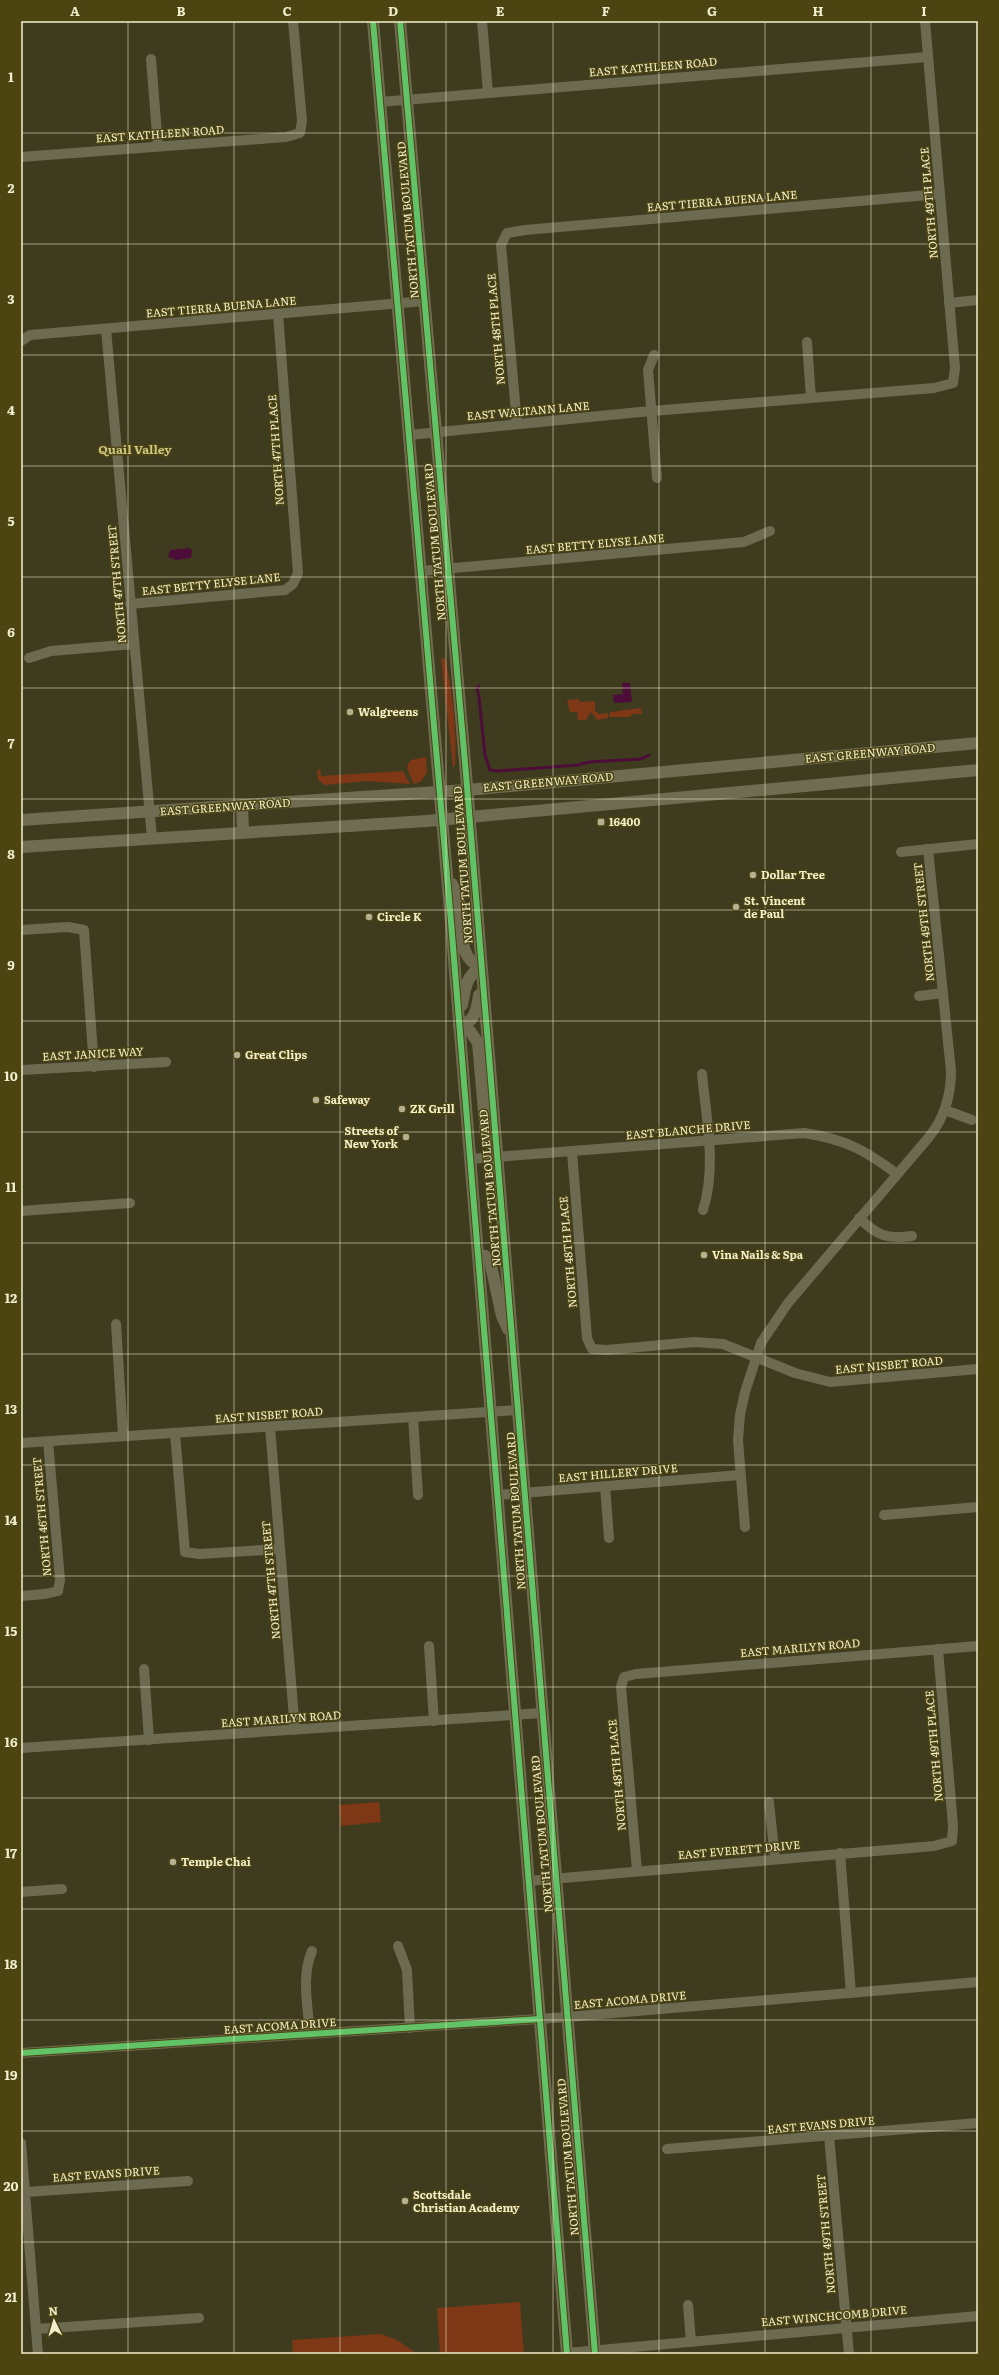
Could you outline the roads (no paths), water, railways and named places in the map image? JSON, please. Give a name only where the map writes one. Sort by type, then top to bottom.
[{"type":"main road","name":"NORTH TATUM BOULEVARD","points":[[373,21],[440,792],[567,2353]]},
{"type":"main road","name":"NORTH TATUM BOULEVARD","points":[[400,21],[448,569],[518,1410],[594,2352]]},
{"type":"main road","name":"EAST GREENWAY ROAD","points":[[21,820],[466,790],[978,743]]},
{"type":"main road","points":[[21,847],[468,817],[978,770]]},
{"type":"main road","points":[[242,806],[243,832]]},
{"type":"main road","points":[[446,868],[460,905],[466,955],[473,964],[481,967],[478,1005],[474,1016],[470,1022],[459,1026]]},
{"type":"main road","points":[[459,1026],[470,1031],[478,1043],[486,1134],[497,1158]]},
{"type":"main road","points":[[478,1256],[485,1256],[490,1261],[502,1316],[512,1339]]},
{"type":"street","name":"EAST KATHLEEN ROAD","points":[[21,157],[286,137],[300,133],[302,121],[293,21]]},
{"type":"street","points":[[482,21],[488,93]]},
{"type":"street","name":"NORTH 49TH PLACE","points":[[925,21],[955,368],[953,383]]},
{"type":"street","name":"EAST KATHLEEN ROAD","points":[[380,102],[928,57]]},
{"type":"street","points":[[151,59],[158,146]]},
{"type":"street","name":"EAST TIERRA BUENA LANE","points":[[507,233],[525,230],[940,194]]},
{"type":"street","name":"NORTH 48TH PLACE","points":[[507,233],[501,245],[517,424]]},
{"type":"street","points":[[949,303],[978,300]]},
{"type":"street","name":"EAST TIERRA BUENA LANE","points":[[21,341],[30,335],[425,302]]},
{"type":"street","name":"NORTH 47TH PLACE","points":[[278,314],[298,574],[293,584]]},
{"type":"street","name":"NORTH 47TH STREET","points":[[106,329],[152,838]]},
{"type":"street","points":[[807,342],[812,398]]},
{"type":"street","points":[[654,355],[648,370],[657,478]]},
{"type":"street","name":"EAST WALTANN LANE","points":[[408,435],[651,411],[934,388],[953,383]]},
{"type":"street","name":"EAST BETTY ELYSE LANE","points":[[421,571],[744,542],[770,531]]},
{"type":"street","name":"EAST BETTY ELYSE LANE","points":[[130,604],[285,590],[293,584]]},
{"type":"street","points":[[30,658],[51,651],[134,644]]},
{"type":"street","points":[[901,852],[978,844]]},
{"type":"street","name":"NORTH 49TH STREET","points":[[745,1527],[738,1440],[740,1415],[745,1392],[761,1342],[788,1303],[938,1126],[949,1099],[951,1071],[928,849]]},
{"type":"street","points":[[21,930],[68,927],[84,930],[94,1067]]},
{"type":"street","name":"NORTH 49TH STREET","points":[[919,996],[943,993]]},
{"type":"street","name":"EAST JANICE WAY","points":[[21,1070],[166,1062]]},
{"type":"street","points":[[702,1074],[708,1140],[708,1194],[703,1210]]},
{"type":"street","points":[[945,1110],[972,1120]]},
{"type":"street","name":"EAST BLANCHE DRIVE","points":[[470,1159],[804,1133],[822,1136],[865,1150],[897,1174]]},
{"type":"street","name":"NORTH 48TH PLACE","points":[[572,1152],[587,1338],[592,1349]]},
{"type":"street","points":[[21,1211],[130,1203]]},
{"type":"street","points":[[859,1218],[884,1237],[894,1238],[912,1236]]},
{"type":"street","points":[[116,1324],[123,1436]]},
{"type":"street","name":"EAST NISBET ROAD","points":[[592,1349],[607,1350],[694,1342],[723,1344],[795,1373],[830,1382],[978,1369]]},
{"type":"street","name":"EAST NISBET ROAD","points":[[21,1443],[518,1410]]},
{"type":"street","points":[[413,1417],[418,1495]]},
{"type":"street","name":"NORTH 47TH STREET","points":[[270,1427],[295,1730]]},
{"type":"street","points":[[175,1433],[185,1552],[200,1554],[280,1549]]},
{"type":"street","name":"NORTH 46TH STREET","points":[[21,1596],[58,1591],[60,1580],[48,1441]]},
{"type":"street","name":"EAST HILLERY DRIVE","points":[[498,1495],[740,1475]]},
{"type":"street","points":[[605,1486],[609,1538]]},
{"type":"street","points":[[884,1515],[978,1507]]},
{"type":"street","points":[[429,1646],[434,1721]]},
{"type":"street","name":"EAST MARILYN ROAD","points":[[624,1677],[636,1674],[978,1646]]},
{"type":"street","name":"NORTH 49TH PLACE","points":[[938,1649],[953,1826],[952,1841]]},
{"type":"street","points":[[144,1669],[149,1740]]},
{"type":"street","name":"NORTH 48TH PLACE","points":[[624,1677],[622,1687],[637,1871]]},
{"type":"street","name":"EAST MARILYN ROAD","points":[[21,1748],[542,1713]]},
{"type":"street","points":[[770,1802],[775,1859]]},
{"type":"street","name":"EAST EVERETT DRIVE","points":[[528,1881],[934,1846],[952,1841]]},
{"type":"street","points":[[840,1853],[851,1993]]},
{"type":"street","points":[[21,1892],[62,1889]]},
{"type":"street","points":[[398,1946],[407,1970],[410,2028]]},
{"type":"street","points":[[310,2034],[306,1977],[308,1960],[312,1951]]},
{"type":"street","name":"EAST ACOMA DRIVE","points":[[21,2053],[567,2017],[978,1982]]},
{"type":"street","name":"EAST EVANS DRIVE","points":[[666,2149],[978,2123]]},
{"type":"street","name":"NORTH 49TH STREET","points":[[829,2136],[849,2354]]},
{"type":"street","points":[[21,2143],[38,2354]]},
{"type":"street","name":"EAST EVANS DRIVE","points":[[26,2192],[188,2181]]},
{"type":"street","points":[[688,2305],[691,2342]]},
{"type":"street","name":"EAST WINCHCOMB DRIVE","points":[[567,2353],[594,2352],[846,2327],[978,2316]]},
{"type":"street","points":[[36,2329],[199,2318]]},
{"type":"waterway","points":[[479,686],[477,688],[485,755],[490,770],[497,771],[578,765],[589,762],[641,759],[649,755]]},
{"type":"place","name":"Walgreens","points":[[350,712]]},
{"type":"place","name":"16400","points":[[601,822]]},
{"type":"place","name":"Dollar Tree","points":[[753,875]]},
{"type":"place","name":"St. Vincent de Paul","points":[[736,907]]},
{"type":"place","name":"Circle K","points":[[369,917]]},
{"type":"place","name":"Great Clips","points":[[237,1055]]},
{"type":"place","name":"Safeway","points":[[316,1100]]},
{"type":"place","name":"ZK Grill","points":[[402,1109]]},
{"type":"place","name":"Streets of New York","points":[[406,1137]]},
{"type":"place","name":"Vina Nails & Spa","points":[[704,1255]]},
{"type":"place","name":"Temple Chai","points":[[173,1862]]},
{"type":"place","name":"Scottsdale Christian Academy","points":[[405,2201]]},
{"type":"district","name":"Quail Valley","points":[[135,450]]}]
